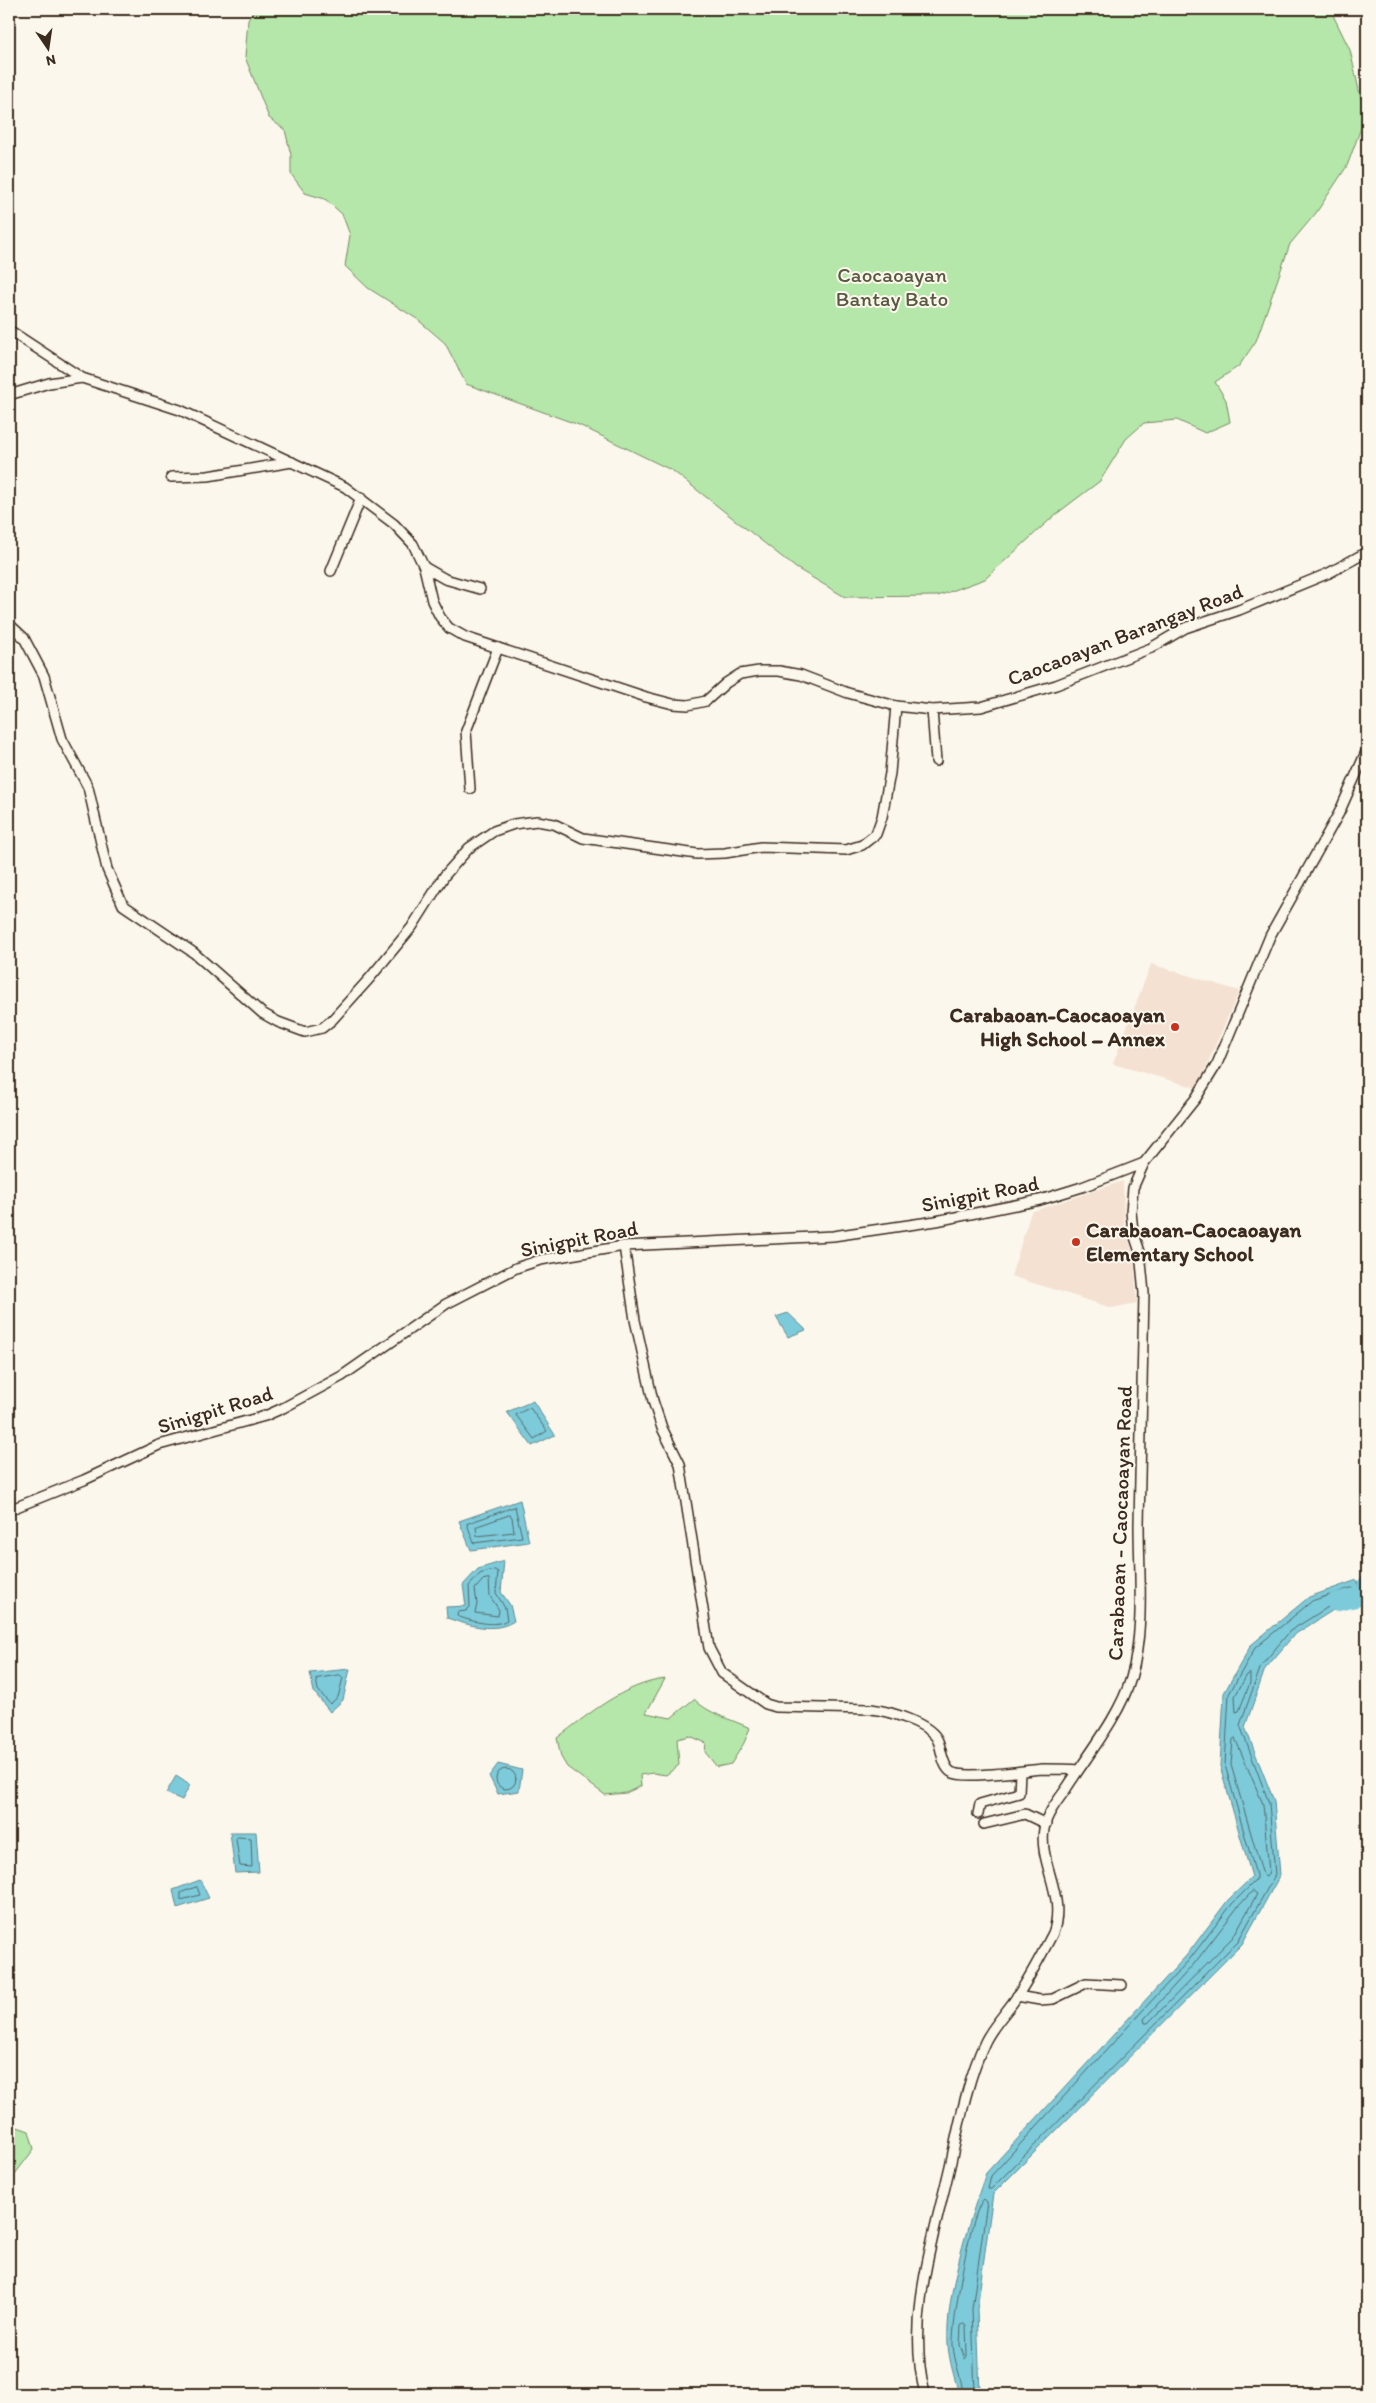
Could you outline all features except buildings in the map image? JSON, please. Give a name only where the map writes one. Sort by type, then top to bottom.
[{"type":"street","name":"Caocaoayan Barangay Road","points":[[9,330],[82,378],[180,410],[345,487],[394,524],[413,544],[424,568],[432,601],[449,628],[465,637],[646,698],[673,704],[688,705],[706,701],[726,682],[740,674],[759,671],[801,675],[848,693],[896,706],[932,710],[981,707],[1056,685],[1151,648],[1185,628],[1240,610],[1335,570],[1367,552]]},
{"type":"street","points":[[9,395],[49,383],[82,378]]},
{"type":"street","points":[[171,477],[208,476],[293,462]]},
{"type":"street","points":[[331,571],[361,498]]},
{"type":"street","points":[[424,568],[445,579],[480,589]]},
{"type":"street","points":[[9,624],[27,643],[44,676],[62,739],[88,787],[107,868],[123,905],[194,953],[262,1012],[278,1022],[304,1032],[315,1031],[327,1024],[369,979],[412,927],[445,875],[469,848],[494,831],[514,824],[537,821],[554,824],[583,838],[697,854],[725,853],[761,847],[846,850],[862,845],[876,834],[882,817],[890,773],[896,706]]},
{"type":"street","points":[[470,789],[466,731],[498,648]]},
{"type":"street","points":[[932,710],[936,761]]},
{"type":"street","name":"Carabaoan - Caocaoayan Road","points":[[1046,1824],[1121,1703],[1135,1660],[1139,1593],[1144,1293],[1143,1271],[1131,1212],[1133,1188],[1144,1163],[1196,1098],[1218,1064],[1270,936],[1339,813],[1367,750]]},
{"type":"street","name":"Sinigpit Road","points":[[9,1510],[76,1484],[159,1445],[265,1416],[283,1408],[342,1376],[446,1304],[516,1268],[540,1260],[624,1246],[833,1236],[936,1222],[1040,1200],[1082,1187],[1144,1163]]},
{"type":"street","points":[[624,1246],[636,1320],[653,1400],[662,1428],[680,1464],[709,1648],[722,1673],[766,1704],[776,1707],[871,1708],[884,1710],[923,1726],[934,1734],[946,1767],[957,1774],[1020,1772],[1043,1769],[1078,1770]]},
{"type":"street","points":[[978,1814],[978,1806],[984,1801],[1019,1793],[1020,1772]]},
{"type":"street","points":[[924,2394],[920,2375],[918,2340],[922,2286],[956,2140],[977,2061],[985,2041],[1017,1996],[1058,1921],[1057,1902],[1044,1838],[1046,1824],[1025,1814],[984,1824]]},
{"type":"street","points":[[1017,1996],[1040,2000],[1053,1999],[1080,1984],[1122,1985]]},
{"type":"shaded area","name":"Carabaoan-Caocaoayan High School – Annex","points":[[1151,964],[1239,991],[1197,1088],[1113,1064]]},
{"type":"shaded area","name":"Carabaoan-Caocaoayan Elementary School","points":[[1123,1181],[1124,1225],[1134,1258],[1137,1303],[1112,1308],[1011,1276],[1031,1212]]},
{"type":"green space","name":"Caocaoayan Bantay Bato","points":[[255,9],[1330,9],[1350,50],[1365,117],[1347,166],[1316,213],[1290,244],[1256,341],[1239,366],[1215,382],[1226,400],[1230,422],[1205,433],[1177,420],[1144,423],[1126,439],[1100,481],[1055,515],[985,579],[938,596],[845,597],[796,568],[673,471],[579,425],[466,384],[445,343],[417,319],[368,288],[345,266],[350,235],[342,214],[325,199],[305,193],[291,174],[291,155],[285,130],[269,118],[245,57],[248,20]]},
{"type":"green space","points":[[665,1679],[646,1713],[671,1718],[694,1699],[706,1709],[750,1728],[744,1743],[731,1764],[717,1767],[705,1752],[706,1743],[690,1736],[677,1739],[679,1765],[666,1775],[653,1773],[640,1775],[641,1786],[626,1793],[605,1795],[567,1767],[561,1757],[557,1738],[622,1693],[650,1682]]},
{"type":"green space","points":[[9,2124],[29,2131],[34,2149],[15,2174],[9,2175]]},
{"type":"water","points":[[788,1313],[806,1330],[788,1337],[776,1317]]},
{"type":"water","points":[[533,1401],[555,1435],[532,1446],[507,1412]]},
{"type":"water","points":[[520,1500],[529,1542],[471,1550],[459,1521]]},
{"type":"water","points":[[504,1561],[501,1592],[510,1605],[514,1621],[506,1625],[490,1628],[447,1618],[446,1607],[466,1606],[463,1585],[478,1569]]},
{"type":"water","points":[[1357,1580],[1361,1605],[1338,1607],[1294,1635],[1265,1669],[1245,1727],[1274,1801],[1280,1875],[1242,1944],[993,2194],[977,2309],[980,2394],[959,2394],[948,2345],[950,2303],[972,2213],[986,2173],[1186,1956],[1228,1900],[1252,1877],[1220,1766],[1224,1693],[1251,1645],[1309,1597]]},
{"type":"water","points":[[350,1669],[343,1700],[330,1712],[314,1692],[310,1673]]},
{"type":"water","points":[[498,1764],[522,1770],[519,1791],[498,1794],[489,1776]]},
{"type":"water","points":[[176,1776],[190,1785],[182,1800],[166,1793]]},
{"type":"water","points":[[230,1832],[256,1832],[259,1872],[235,1873]]},
{"type":"water","points":[[200,1880],[209,1898],[177,1908],[173,1890]]},
{"type":"waterway","points":[[1336,1602],[1366,1595],[1367,1585]]},
{"type":"place","name":"Carabaoan-Caocaoayan High School – Annex","points":[[1175,1027]]},
{"type":"place","name":"Carabaoan-Caocaoayan Elementary School","points":[[1076,1242]]}]
